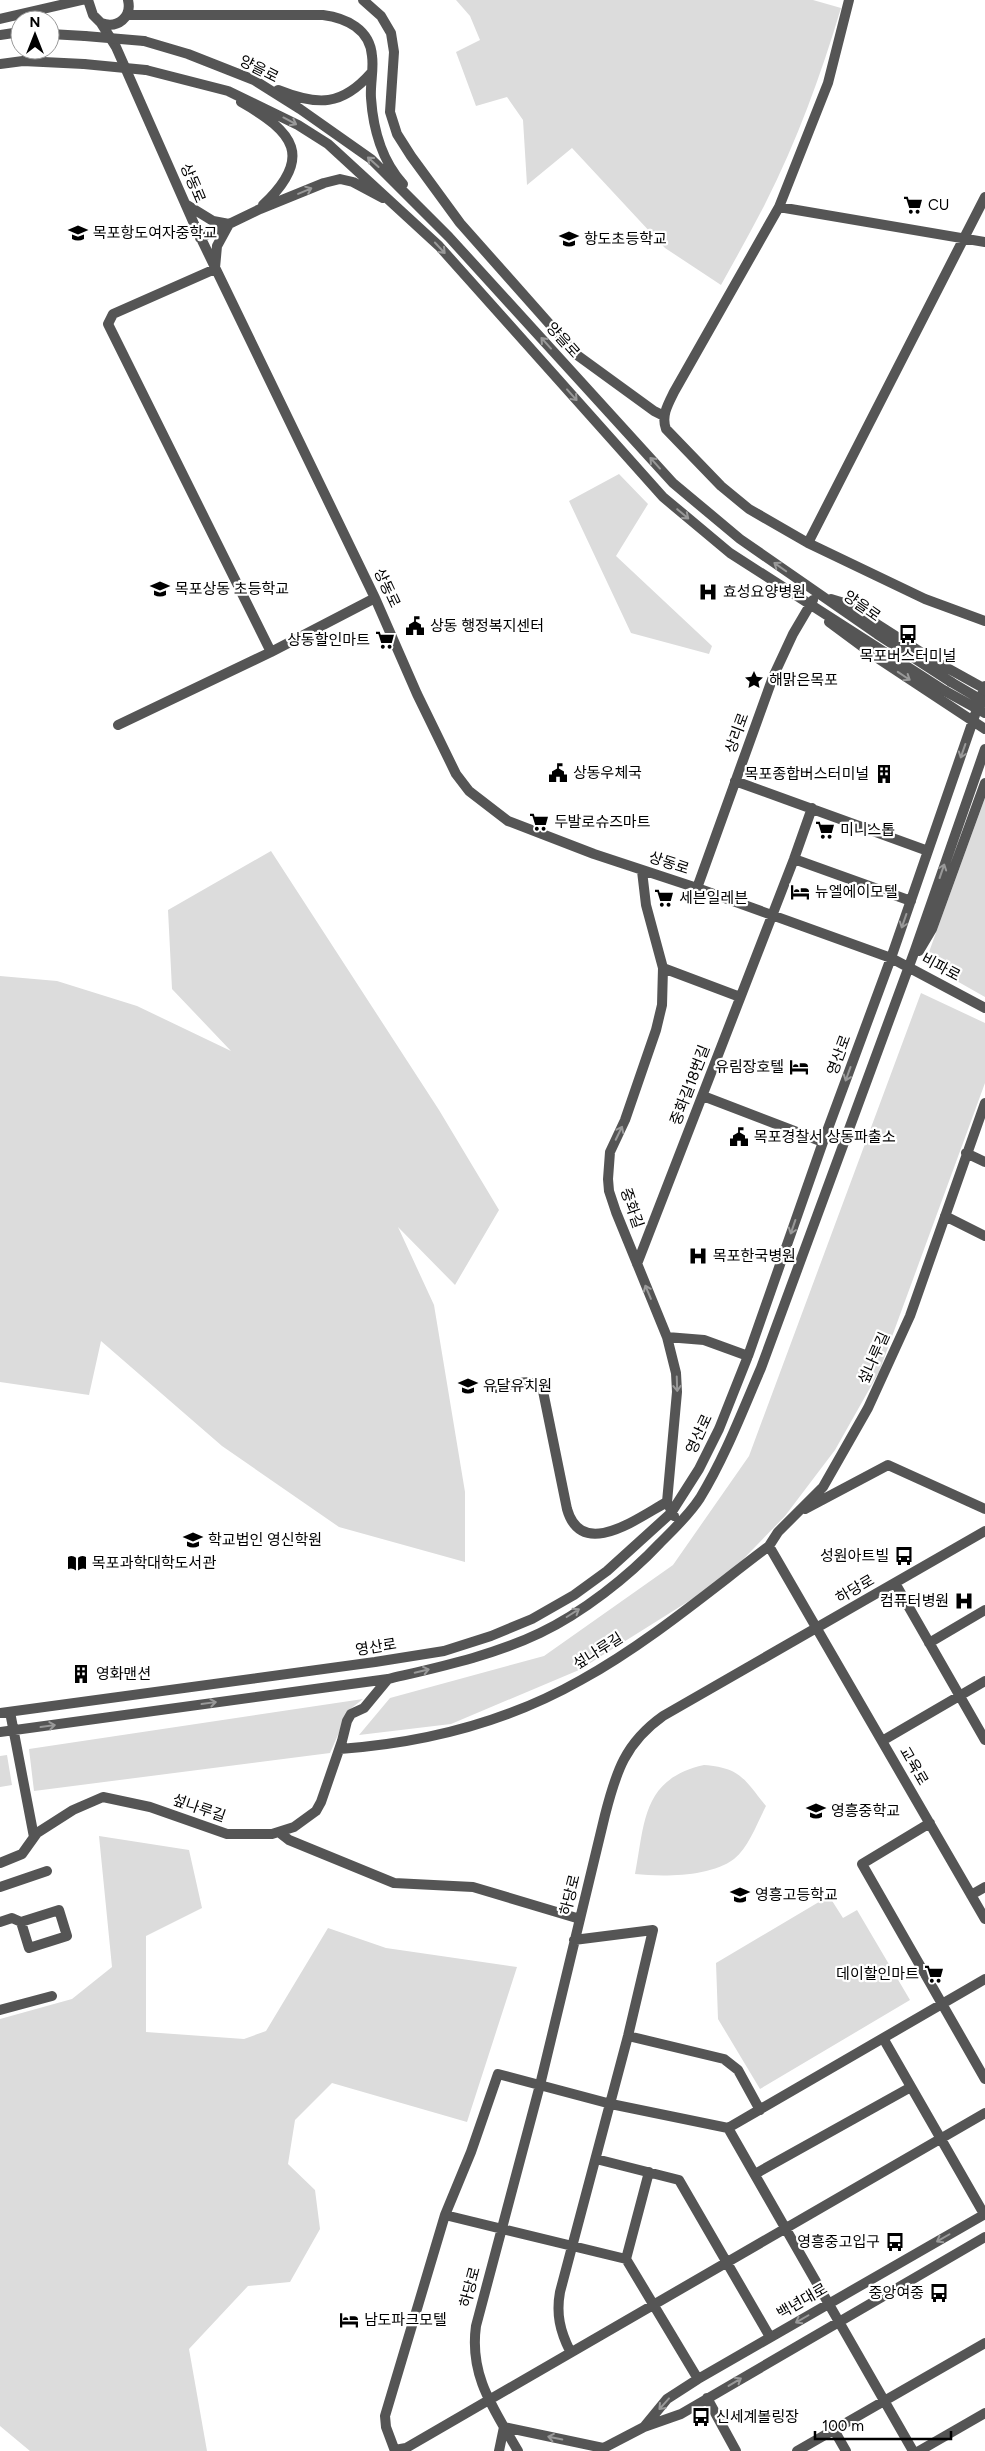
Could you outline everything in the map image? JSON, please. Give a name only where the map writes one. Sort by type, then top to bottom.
[{"type":"street","points":[[116,47],[128,0]]},
{"type":"street","points":[[363,0],[381,16],[391,33],[394,52],[390,112],[397,134],[411,156],[460,223],[577,355],[654,411],[664,416]]},
{"type":"street","points":[[849,0],[828,83],[779,207],[674,392],[664,416],[666,429],[721,486],[749,509],[808,543],[925,599],[985,622]]},
{"type":"street","points":[[0,19],[88,1]]},
{"type":"street","name":"상동로","points":[[88,1],[94,15],[102,23],[116,47],[200,238],[375,598],[417,694],[456,774],[469,792],[508,821],[642,871],[697,888],[891,958],[909,967]]},
{"type":"street","points":[[102,23],[111,25],[124,18],[323,15],[339,17],[353,23],[366,37],[372,55],[371,99],[376,136],[398,179],[450,237]]},
{"type":"street","name":"양을로","points":[[60,35],[144,42],[188,54],[254,80],[300,109],[370,160],[450,237],[673,483],[740,539],[948,687]]},
{"type":"street","name":"양을로","points":[[0,64],[46,61],[84,64],[146,70],[192,80],[228,91],[256,104],[328,144],[424,232],[663,497],[730,553],[810,605],[948,687]]},
{"type":"street","points":[[254,80],[301,99],[322,101],[341,98],[360,85],[371,73]]},
{"type":"street","points":[[192,80],[242,103],[285,133],[292,148],[291,172],[282,188],[260,208]]},
{"type":"street","points":[[200,238],[260,208],[324,183],[340,180],[353,182],[383,197],[424,232]]},
{"type":"street","points":[[808,543],[985,197]]},
{"type":"street","points":[[186,205],[213,221],[228,224]]},
{"type":"street","points":[[779,207],[985,242]]},
{"type":"street","points":[[228,224],[217,246],[215,269],[113,314],[108,324],[271,652]]},
{"type":"street","points":[[817,594],[844,604],[932,660],[985,688]]},
{"type":"street","name":"상리로","points":[[697,888],[773,677],[793,634],[817,594]]},
{"type":"street","points":[[118,725],[271,652],[375,598]]},
{"type":"street","points":[[810,605],[839,631],[985,729]]},
{"type":"street","points":[[948,687],[985,702]]},
{"type":"street","points":[[948,687],[985,713]]},
{"type":"street","name":"영산로","points":[[5,1712],[444,1651],[491,1636],[532,1619],[574,1595],[607,1571],[671,1513],[699,1470],[715,1437],[748,1356],[823,1142],[891,958],[985,688]]},
{"type":"street","name":"영산로","points":[[0,1732],[388,1679],[488,1653],[541,1633],[617,1585],[680,1522],[699,1500],[713,1474],[761,1368],[909,967],[985,749]]},
{"type":"street","points":[[735,782],[928,851]]},
{"type":"street","points":[[909,967],[932,929],[985,783]]},
{"type":"street","name":"중화길18번길","points":[[637,1264],[794,860],[812,808]]},
{"type":"street","points":[[794,860],[911,901]]},
{"type":"street","name":"중화길","points":[[642,871],[646,906],[663,968],[662,1005],[656,1030],[625,1120],[610,1152],[609,1191],[667,1337],[676,1373],[677,1392],[667,1502],[671,1513],[680,1522]]},
{"type":"street","name":"비파로","points":[[909,967],[985,1008]]},
{"type":"street","points":[[663,968],[740,997]]},
{"type":"street","points":[[703,1096],[823,1142]]},
{"type":"street","name":"섶나루길","points":[[0,1863],[22,1854],[34,1838],[73,1810],[103,1797],[150,1807],[227,1834],[280,1833],[294,1827],[316,1811],[340,1750],[378,1747],[429,1738],[510,1713],[552,1695],[581,1680],[647,1639],[769,1546],[778,1532],[823,1487],[868,1408],[910,1316],[985,1103]]},
{"type":"street","points":[[966,1153],[985,1162]]},
{"type":"street","points":[[945,1216],[985,1236]]},
{"type":"street","points":[[667,1337],[704,1340],[748,1356]]},
{"type":"street","points":[[496,1388],[530,1382],[537,1384],[543,1391],[567,1509],[570,1519],[576,1527],[587,1533],[613,1530],[636,1520],[667,1502]]},
{"type":"street","points":[[800,1510],[888,1465],[985,1508]]},
{"type":"street","name":"하당로","points":[[518,2451],[489,2399],[475,2364],[474,2337],[540,2085],[574,1940],[616,1775],[638,1736],[663,1716],[985,1531]]},
{"type":"street","name":"교육로","points":[[769,1546],[985,1919]]},
{"type":"street","points":[[895,1583],[985,1740]]},
{"type":"street","points":[[929,1643],[985,1610]]},
{"type":"street","points":[[340,1750],[344,1729],[351,1714],[364,1708],[388,1679]]},
{"type":"street","points":[[882,1741],[985,1680]]},
{"type":"street","points":[[5,1712],[13,1731],[34,1838]]},
{"type":"street","points":[[930,1823],[862,1864],[985,2079]]},
{"type":"street","points":[[280,1833],[289,1840],[394,1883],[473,1887],[580,1919]]},
{"type":"street","points":[[0,1887],[47,1871]]},
{"type":"street","points":[[971,1895],[985,1887]]},
{"type":"street","points":[[0,1922],[12,1918],[21,1922],[59,1910],[67,1936],[29,1948],[21,1922]]},
{"type":"street","points":[[570,2351],[562,2335],[558,2313],[560,2292],[611,2104],[653,1930],[574,1940]]},
{"type":"street","points":[[985,1979],[728,2128],[611,2104],[498,2074],[471,2152],[445,2215],[385,2416],[386,2427],[395,2451],[406,2448],[570,2351],[786,2229],[985,2113]]},
{"type":"street","points":[[0,2010],[52,1996]]},
{"type":"street","points":[[628,2036],[724,2059],[738,2070],[760,2110]]},
{"type":"street","points":[[884,2038],[985,2214]]},
{"type":"street","points":[[754,2174],[911,2087]]},
{"type":"street","points":[[728,2128],[913,2451]]},
{"type":"street","points":[[596,2159],[680,2180],[770,2337]]},
{"type":"street","points":[[626,2259],[649,2172]]},
{"type":"street","name":"백년대로","points":[[644,2427],[667,2399],[698,2379],[985,2214]]},
{"type":"street","points":[[445,2215],[626,2259],[698,2379]]},
{"type":"street","name":"백년대로","points":[[601,2450],[644,2427],[681,2414],[985,2236]]},
{"type":"street","points":[[797,2451],[985,2343]]},
{"type":"street","points":[[707,2398],[736,2451]]},
{"type":"street","points":[[919,2451],[985,2413]]},
{"type":"street","points":[[499,2451],[504,2427],[601,2450]]},
{"type":"street","points":[[834,2430],[846,2451]]},
{"type":"shaded area","points":[[456,0],[813,0],[841,8],[817,83],[788,156],[765,204],[721,285],[665,248],[572,148],[527,185],[523,120],[507,97],[476,106],[456,52],[480,40],[470,16]]},
{"type":"shaded area","points":[[619,474],[648,504],[616,556],[712,646],[709,654],[631,633],[569,501]]},
{"type":"shaded area","points":[[985,798],[985,997],[925,963]]},
{"type":"shaded area","points":[[271,851],[439,1110],[499,1210],[455,1285],[398,1227],[434,1305],[465,1492],[465,1562],[339,1527],[222,1446],[101,1341],[89,1395],[0,1382],[0,976],[57,981],[137,1006],[231,1051],[172,989],[168,910]]},
{"type":"shaded area","points":[[921,993],[985,1023],[985,1083],[879,1372],[835,1450],[785,1516],[724,1579],[579,1670],[451,1724],[359,1735],[390,1698],[544,1656],[673,1565],[749,1456]]},
{"type":"shaded area","points":[[363,1699],[349,1710],[330,1753],[34,1791],[29,1749]]},
{"type":"shaded area","points":[[7,1755],[12,1785],[0,1787],[0,1756]]},
{"type":"shaded area","points":[[704,1765],[726,1769],[741,1776],[766,1806],[744,1848],[734,1859],[724,1865],[700,1872],[672,1875],[635,1874],[645,1820],[650,1805],[658,1792],[668,1781],[684,1772]]},
{"type":"shaded area","points":[[99,1836],[189,1850],[202,1908],[146,1936],[146,2032],[244,2039],[266,2031],[328,1928],[386,1948],[517,1967],[467,2122],[332,2083],[295,2120],[288,2164],[315,2190],[320,2229],[290,2282],[248,2286],[189,2349],[207,2451],[30,2451],[0,2426],[0,2019],[72,1999],[112,1967]]},
{"type":"shaded area","points":[[829,1896],[843,1918],[857,1910],[910,2000],[760,2089],[718,2019],[716,1963]]},
{"type":"place","name":"CU","points":[[913,205]]},
{"type":"place","name":"목포항도여자중학교","points":[[78,233]]},
{"type":"place","name":"항도초등학교","points":[[569,239]]},
{"type":"place","name":"목포상동 초등학교","points":[[160,589]]},
{"type":"place","name":"효성요양병원","points":[[708,592]]},
{"type":"place","name":"상동 행정복지센터","points":[[415,626]]},
{"type":"place","name":"목포버스터미널","points":[[908,634]]},
{"type":"place","name":"상동할인마트","points":[[385,640]]},
{"type":"place","name":"해맑은목포","points":[[754,680]]},
{"type":"place","name":"상동우체국","points":[[558,773]]},
{"type":"place","name":"목포종합버스터미널","points":[[884,774]]},
{"type":"place","name":"두발로슈즈마트","points":[[539,822]]},
{"type":"place","name":"미니스톱","points":[[825,830]]},
{"type":"place","name":"뉴엘에이모텔","points":[[800,892]]},
{"type":"place","name":"세븐일레븐","points":[[664,898]]},
{"type":"place","name":"유림장호텔","points":[[799,1067]]},
{"type":"place","name":"목포경찰서 상동파출소","points":[[739,1137]]},
{"type":"place","name":"목포한국병원","points":[[698,1256]]},
{"type":"place","name":"유달유치원","points":[[468,1386]]},
{"type":"place","name":"학교법인 영신학원","points":[[193,1540]]},
{"type":"place","name":"성원아트빌","points":[[904,1556]]},
{"type":"place","name":"목포과학대학도서관","points":[[77,1563]]},
{"type":"place","name":"컴퓨터병원","points":[[964,1601]]},
{"type":"place","name":"영화맨션","points":[[81,1674]]},
{"type":"place","name":"영흥중학교","points":[[816,1811]]},
{"type":"place","name":"영흥고등학교","points":[[740,1895]]},
{"type":"place","name":"데이할인마트","points":[[934,1974]]},
{"type":"place","name":"영흥중고입구","points":[[895,2242]]},
{"type":"place","name":"중앙여중","points":[[939,2293]]},
{"type":"place","name":"남도파크모텔","points":[[349,2320]]},
{"type":"place","name":"신세계볼링장","points":[[701,2417]]}]
